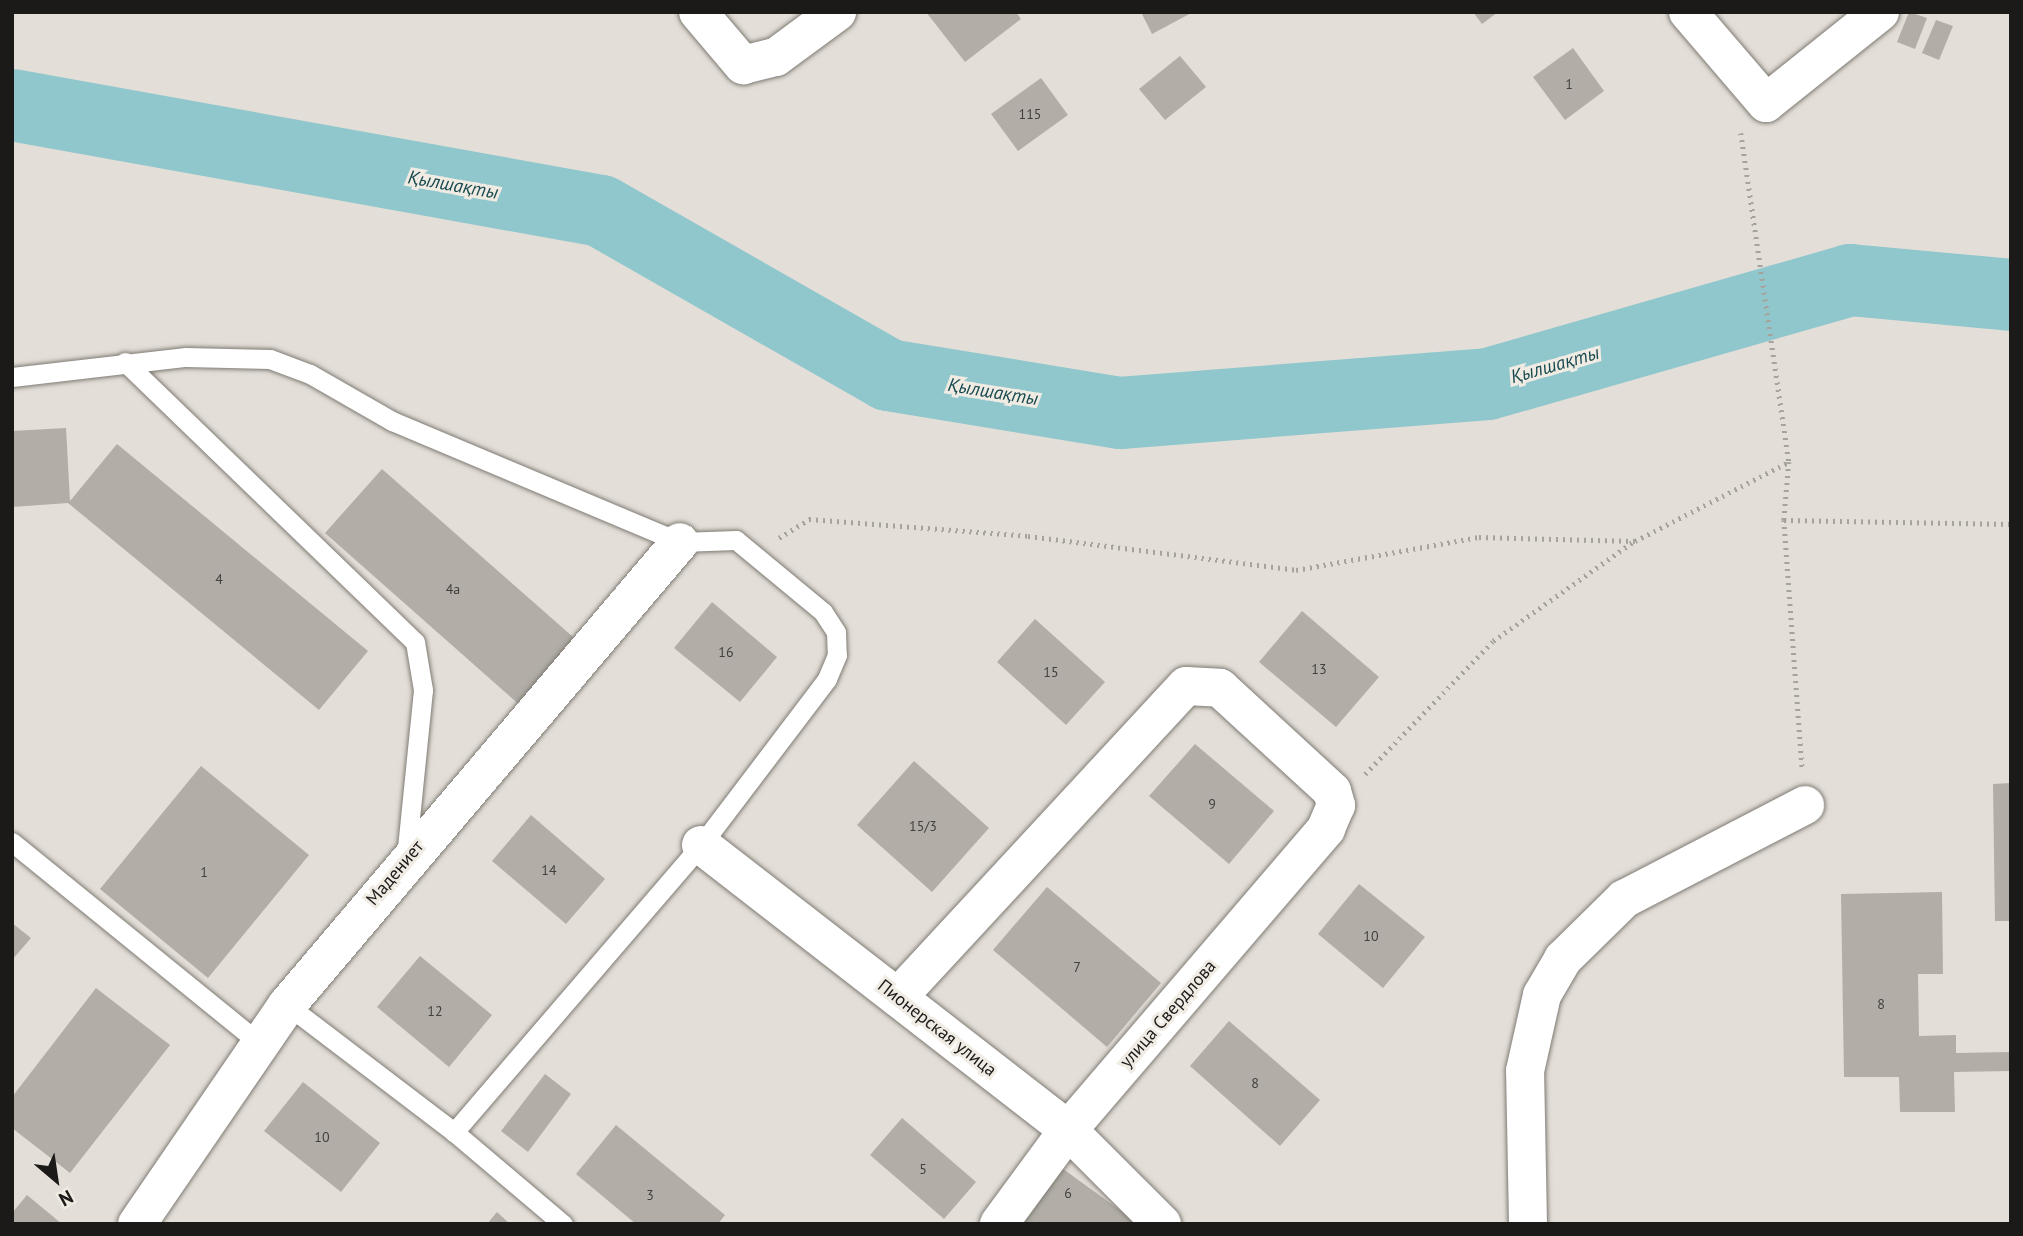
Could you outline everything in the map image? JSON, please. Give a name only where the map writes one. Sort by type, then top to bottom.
[{"type":"street","points":[[698,12],[743,65],[776,57],[837,12]]},
{"type":"street","points":[[1688,12],[1753,113],[1880,12]]},
{"type":"street","name":"Мадениет","points":[[136,1224],[287,1005],[405,859],[680,542]]},
{"type":"street","points":[[898,997],[1186,686],[1220,688],[1323,779],[1336,805]]},
{"type":"street","name":"улица Свердлова","points":[[999,1224],[1068,1130],[1326,829],[1336,805]]},
{"type":"street","points":[[1528,1224],[1525,1071],[1542,995],[1563,959],[1624,899],[1805,805]]},
{"type":"street","name":"Пионерская улица","points":[[701,845],[1068,1130],[1162,1224]]},
{"type":"lane","points":[[12,377],[125,362],[234,355],[270,359],[310,374],[392,421],[680,542],[736,540],[758,552],[823,612],[836,632],[837,655],[827,679],[701,845],[454,1132]]},
{"type":"lane","points":[[125,362],[415,642],[422,690],[405,859]]},
{"type":"lane","points":[[12,842],[259,1043]]},
{"type":"lane","points":[[287,1005],[454,1132],[563,1224]]},
{"type":"path","points":[[1753,113],[1789,461],[1784,520],[1805,805]]},
{"type":"path","points":[[1336,805],[1493,641],[1635,541],[1789,461]]},
{"type":"path","points":[[758,552],[810,519],[1028,536],[1296,570],[1479,537],[1635,541]]},
{"type":"path","points":[[1784,520],[2011,524]]},
{"type":"building","points":[[926,12],[1016,12],[1021,19],[965,62]]},
{"type":"building","points":[[1141,12],[1193,12],[1152,34]]},
{"type":"building","points":[[1473,12],[1498,12],[1482,24]]},
{"type":"building","points":[[1909,12],[1927,18],[1915,49],[1897,42]]},
{"type":"building","points":[[1936,20],[1953,26],[1939,60],[1922,53]]},
{"type":"building","points":[[1573,48],[1604,91],[1565,120],[1533,77]]},
{"type":"building","points":[[1180,56],[1206,87],[1165,120],[1139,89]]},
{"type":"building","points":[[1041,78],[1068,115],[1018,151],[991,114]]},
{"type":"building","points":[[66,428],[70,501],[117,444],[368,651],[319,710],[68,503],[12,507],[12,431]]},
{"type":"building","points":[[382,469],[581,644],[523,708],[325,533]]},
{"type":"building","points":[[712,602],[777,657],[740,702],[674,648]]},
{"type":"building","points":[[1302,611],[1379,677],[1336,727],[1259,662]]},
{"type":"building","points":[[1035,619],[1105,682],[1066,725],[997,662]]},
{"type":"building","points":[[1195,744],[1274,811],[1229,864],[1149,796]]},
{"type":"building","points":[[914,761],[989,828],[932,892],[857,825]]},
{"type":"building","points":[[201,766],[309,855],[208,978],[100,889]]},
{"type":"building","points":[[2011,783],[2011,921],[1995,921],[1993,784]]},
{"type":"building","points":[[531,815],[605,879],[566,924],[492,861]]},
{"type":"building","points":[[1359,884],[1425,937],[1383,988],[1318,934]]},
{"type":"building","points":[[1047,887],[1161,983],[1107,1047],[993,950]]},
{"type":"building","points":[[1942,892],[1943,974],[1918,974],[1919,1036],[1956,1035],[1956,1053],[2011,1052],[2011,1071],[1954,1072],[1955,1112],[1900,1112],[1899,1077],[1844,1077],[1841,894]]},
{"type":"building","points":[[12,923],[31,938],[12,960]]},
{"type":"building","points":[[420,956],[492,1015],[449,1067],[377,1007]]},
{"type":"building","points":[[96,988],[170,1045],[70,1173],[12,1128],[12,1097]]},
{"type":"building","points":[[1229,1021],[1320,1100],[1280,1146],[1190,1066]]},
{"type":"building","points":[[545,1074],[571,1094],[528,1152],[501,1131]]},
{"type":"building","points":[[303,1082],[380,1143],[341,1192],[264,1131]]},
{"type":"building","points":[[902,1118],[976,1182],[944,1219],[870,1155]]},
{"type":"building","points":[[616,1125],[725,1215],[718,1224],[636,1224],[576,1174]]},
{"type":"building","points":[[1059,1166],[1135,1221],[1133,1224],[1017,1224]]},
{"type":"building","points":[[27,1195],[62,1224],[12,1224],[12,1213]]},
{"type":"building","points":[[497,1212],[510,1224],[487,1224]]},
{"type":"waterway","name":"Қылшақты","points":[[12,105],[601,211],[888,375],[1120,413],[1488,384],[1850,280],[2011,295]]}]
